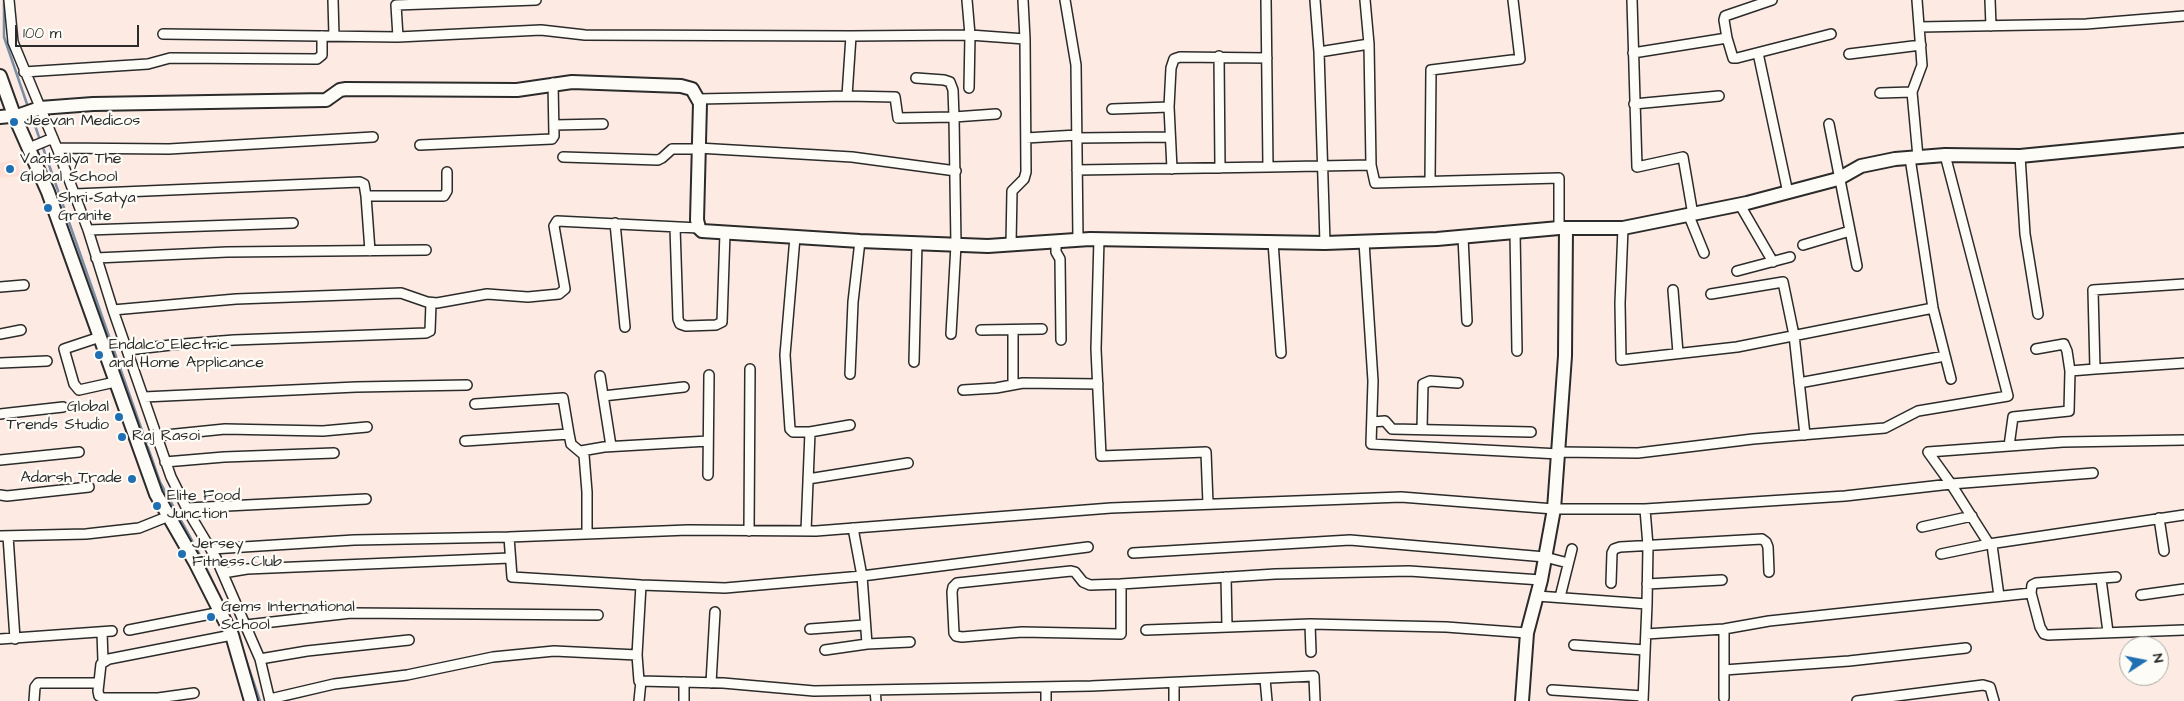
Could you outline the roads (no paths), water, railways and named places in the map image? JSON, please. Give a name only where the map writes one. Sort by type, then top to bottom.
[{"type":"street","points":[[9,0],[12,42],[37,109],[57,148],[75,194],[112,310],[128,350],[165,462],[187,508],[212,549],[246,625],[260,659],[270,700],[334,684],[416,673],[516,653],[554,651],[637,655]]},
{"type":"street","points":[[333,0],[334,36]]},
{"type":"street","points":[[398,36],[396,4],[536,0]]},
{"type":"street","points":[[967,0],[970,35],[970,88]]},
{"type":"street","points":[[1011,244],[1012,195],[1014,188],[1025,176],[1025,39],[1023,0]]},
{"type":"street","points":[[1065,0],[1076,65],[1078,240]]},
{"type":"street","points":[[1266,0],[1268,167]]},
{"type":"street","points":[[1315,0],[1319,52],[1324,243]]},
{"type":"street","points":[[1365,0],[1369,44],[1371,165],[1375,183],[1559,178],[1563,228],[1565,356],[1559,453],[1554,509],[1541,580],[1527,633],[1522,701]]},
{"type":"street","points":[[1430,181],[1431,70],[1520,59],[1513,0]]},
{"type":"street","points":[[1632,0],[1637,166],[1683,157],[1691,215],[1704,253]]},
{"type":"street","points":[[1772,0],[1726,15],[1724,20],[1733,58],[1831,34]]},
{"type":"street","points":[[1917,0],[1922,65],[1912,92],[1914,157],[1933,308],[1951,379]]},
{"type":"street","points":[[1990,0],[1991,26]]},
{"type":"street","points":[[1919,27],[2086,24],[2184,16]]},
{"type":"street","points":[[163,34],[398,36],[541,30],[585,35],[970,35],[1025,39]]},
{"type":"street","points":[[24,72],[148,64],[170,58],[317,58],[322,55],[322,36]]},
{"type":"street","points":[[847,96],[851,36]]},
{"type":"street","points":[[1633,53],[1727,38]]},
{"type":"street","points":[[1319,52],[1369,44]]},
{"type":"street","points":[[1849,54],[1921,45]]},
{"type":"street","points":[[1758,53],[1788,193]]},
{"type":"street","points":[[1172,169],[1169,107],[1172,62],[1174,59],[1180,57],[1219,56],[1267,58]]},
{"type":"street","points":[[1219,56],[1220,168]]},
{"type":"street","points":[[0,76],[32,147],[156,494],[232,635],[251,701]]},
{"type":"street","points":[[916,78],[944,80],[950,82],[953,90],[956,244],[952,334]]},
{"type":"street","points":[[0,117],[17,115],[37,109],[93,104],[326,100],[340,90],[346,89],[517,90],[553,83],[572,82],[681,86],[692,89],[698,99],[701,110],[698,149],[697,220],[699,228]]},
{"type":"street","points":[[420,145],[550,140],[554,138],[553,83]]},
{"type":"street","points":[[1880,93],[1912,92]]},
{"type":"street","points":[[698,99],[847,96],[895,98],[898,118],[996,114]]},
{"type":"street","points":[[1634,104],[1719,96]]},
{"type":"street","points":[[1112,109],[1169,107]]},
{"type":"street","points":[[554,125],[603,124]]},
{"type":"street","points":[[1829,124],[1838,179],[1857,266]]},
{"type":"street","points":[[1026,138],[1077,136],[1170,137]]},
{"type":"street","points":[[57,148],[169,148],[373,137]]},
{"type":"street","points":[[32,147],[51,139]]},
{"type":"street","points":[[112,310],[236,299],[402,293],[432,303],[487,294],[528,297],[562,293],[564,289],[554,230],[555,222],[562,220],[699,228],[707,232],[917,243],[1011,244],[1099,239],[1364,242],[1464,237],[1563,228],[1623,228],[1740,205],[1838,179],[1861,166],[1914,157],[1945,155],[2020,156],[2184,140]]},
{"type":"street","points":[[563,157],[658,160],[672,149],[698,149],[852,157],[956,170]]},
{"type":"street","points":[[1364,242],[1373,381],[1371,444],[1559,453],[1638,453],[1885,428],[1918,411],[2008,396],[1945,155]]},
{"type":"street","points":[[2020,156],[2025,234],[2038,314]]},
{"type":"street","points":[[1077,170],[1371,165]]},
{"type":"street","points":[[366,196],[444,196],[447,191],[447,172]]},
{"type":"street","points":[[75,194],[356,182],[364,184],[370,251]]},
{"type":"street","points":[[1740,205],[1773,262]]},
{"type":"street","points":[[88,230],[293,223]]},
{"type":"street","points":[[615,224],[625,327]]},
{"type":"street","points":[[675,227],[678,319],[680,324],[686,326],[716,325],[722,322],[725,233]]},
{"type":"street","points":[[1623,228],[1620,302],[1621,360],[1737,347],[1933,308]]},
{"type":"street","points":[[1803,245],[1850,231]]},
{"type":"street","points":[[1515,232],[1517,350]]},
{"type":"street","points":[[794,237],[785,355],[790,430],[793,432],[810,432],[850,425]]},
{"type":"street","points":[[1464,237],[1467,321]]},
{"type":"street","points":[[1099,239],[1096,349],[1101,456],[1206,452],[1208,504]]},
{"type":"street","points":[[850,374],[853,302],[860,241]]},
{"type":"street","points":[[1056,241],[1056,252],[1060,260],[1061,340]]},
{"type":"street","points":[[1273,242],[1281,353]]},
{"type":"street","points":[[914,362],[917,243]]},
{"type":"street","points":[[96,258],[227,252],[426,250]]},
{"type":"street","points":[[1738,271],[1790,257]]},
{"type":"street","points":[[1711,294],[1782,282],[1794,335],[1805,435]]},
{"type":"street","points":[[2095,369],[2093,290],[2184,284]]},
{"type":"street","points":[[0,287],[24,285]]},
{"type":"street","points":[[1673,290],[1678,353]]},
{"type":"street","points":[[128,350],[234,340],[426,333],[430,331],[432,303]]},
{"type":"street","points":[[0,334],[21,330]]},
{"type":"street","points":[[981,330],[1042,330]]},
{"type":"street","points":[[1013,330],[1013,385]]},
{"type":"street","points":[[100,337],[64,349],[74,384],[78,390],[115,382]]},
{"type":"street","points":[[2009,446],[2013,417],[2069,411],[2070,371],[2065,345],[2057,344],[2036,349]]},
{"type":"street","points":[[1799,383],[1945,356]]},
{"type":"street","points":[[0,364],[47,361]]},
{"type":"street","points":[[2070,371],[2184,363]]},
{"type":"street","points":[[749,530],[750,369]]},
{"type":"street","points":[[708,475],[709,375]]},
{"type":"street","points":[[600,376],[612,446]]},
{"type":"street","points":[[1422,429],[1423,384],[1430,381],[1458,383]]},
{"type":"street","points":[[963,390],[1013,385],[1098,384]]},
{"type":"street","points":[[144,398],[356,387],[467,385]]},
{"type":"street","points":[[603,396],[684,387]]},
{"type":"street","points":[[475,404],[563,398],[571,444],[584,455],[588,534]]},
{"type":"street","points":[[0,414],[63,407]]},
{"type":"street","points":[[1372,422],[1385,421],[1392,429],[1532,432]]},
{"type":"street","points":[[156,436],[225,429],[323,430],[367,427]]},
{"type":"street","points":[[806,531],[810,432]]},
{"type":"street","points":[[465,441],[568,434]]},
{"type":"street","points":[[581,451],[612,446],[708,440]]},
{"type":"street","points":[[1999,596],[1991,545],[1928,452],[2063,442],[2184,440]]},
{"type":"street","points":[[0,460],[79,452]]},
{"type":"street","points":[[165,462],[224,457],[334,453]]},
{"type":"street","points":[[808,480],[908,463]]},
{"type":"street","points":[[212,549],[354,540],[508,537],[688,530],[806,531],[1111,508],[1402,497],[1554,509],[1644,509],[1845,496],[1950,484],[2094,473]]},
{"type":"street","points":[[0,495],[7,496],[88,487]]},
{"type":"street","points":[[187,508],[366,500]]},
{"type":"street","points":[[1552,690],[1643,698],[1648,546],[1644,509]]},
{"type":"street","points":[[1942,554],[2184,515]]},
{"type":"street","points":[[15,638],[4,536],[86,534],[139,528],[169,516]]},
{"type":"street","points":[[1922,527],[1972,516]]},
{"type":"street","points":[[2159,518],[2164,551]]},
{"type":"street","points":[[853,528],[862,576],[864,625],[867,644]]},
{"type":"street","points":[[508,537],[512,577],[725,588],[862,576],[1088,547]]},
{"type":"street","points":[[1611,583],[1613,550],[1620,547],[1762,539],[1766,542],[1768,548],[1770,572]]},
{"type":"street","points":[[1133,553],[1350,540],[1545,557],[1568,563]]},
{"type":"street","points":[[1560,597],[1572,549]]},
{"type":"street","points":[[223,573],[247,569],[510,558]]},
{"type":"street","points":[[1122,584],[1121,634],[1022,632],[958,637],[954,633],[952,587],[957,583],[1071,571],[1075,572],[1080,581],[1086,584],[1409,571],[1541,580]]},
{"type":"street","points":[[1226,577],[1227,626]]},
{"type":"street","points":[[2116,577],[2036,583],[2032,585],[2031,593],[2040,627],[2044,634],[2184,630]]},
{"type":"street","points":[[2101,579],[2108,632]]},
{"type":"street","points":[[1647,584],[1722,580]]},
{"type":"street","points":[[639,701],[641,681],[639,681],[637,655],[641,585]]},
{"type":"street","points":[[2141,594],[2184,589]]},
{"type":"street","points":[[1646,634],[1724,628],[1770,621],[2031,593]]},
{"type":"street","points":[[1537,596],[1647,604]]},
{"type":"street","points":[[129,630],[221,612]]},
{"type":"street","points":[[246,625],[351,612],[598,615]]},
{"type":"street","points":[[711,683],[715,612]]},
{"type":"street","points":[[1310,624],[1311,652]]},
{"type":"street","points":[[1146,630],[1310,624],[1446,627],[1527,633]]},
{"type":"street","points":[[810,629],[864,625]]},
{"type":"street","points":[[1724,628],[1724,698]]},
{"type":"street","points":[[0,639],[107,632],[99,683],[99,696],[108,699],[158,698],[194,693]]},
{"type":"street","points":[[103,661],[232,635]]},
{"type":"street","points":[[260,659],[306,651],[409,640]]},
{"type":"street","points":[[825,650],[867,644],[910,642]]},
{"type":"street","points":[[1574,645],[1645,650]]},
{"type":"street","points":[[1724,670],[1849,661],[1966,648]]},
{"type":"street","points":[[641,681],[711,683],[814,691],[1046,686],[1314,676],[1315,701]]},
{"type":"street","points":[[1265,678],[1267,701]]},
{"type":"street","points":[[684,682],[684,701]]},
{"type":"street","points":[[1174,682],[1174,701]]},
{"type":"street","points":[[34,701],[35,687],[38,683],[99,683]]},
{"type":"street","points":[[1857,701],[1983,685],[1990,687],[1994,701]]},
{"type":"street","points":[[1046,686],[1046,701]]},
{"type":"street","points":[[875,690],[876,701]]},
{"type":"street","points":[[1571,701],[1573,691]]},
{"type":"waterway","points":[[4,0],[4,37],[28,107]]},
{"type":"waterway","points":[[31,114],[40,140]]},
{"type":"waterway","points":[[42,145],[160,482],[200,555],[231,620]]},
{"type":"waterway","points":[[246,660],[260,701]]},
{"type":"place","name":"Jeevan Medicos","points":[[14,122]]},
{"type":"place","name":"Vaatsalya The Global School","points":[[10,169]]},
{"type":"place","name":"Shri Satya Granite","points":[[48,208]]},
{"type":"place","name":"Endalco Electric and Home Applicance","points":[[99,355]]},
{"type":"place","name":"Global Trends Studio","points":[[119,417]]},
{"type":"place","name":"Raj Rasoi","points":[[122,437]]},
{"type":"place","name":"Adarsh Trade","points":[[132,479]]},
{"type":"place","name":"Elite Food Junction","points":[[157,506]]},
{"type":"place","name":"Jersey Fitness Club","points":[[182,554]]},
{"type":"place","name":"Gems International School","points":[[211,617]]}]
